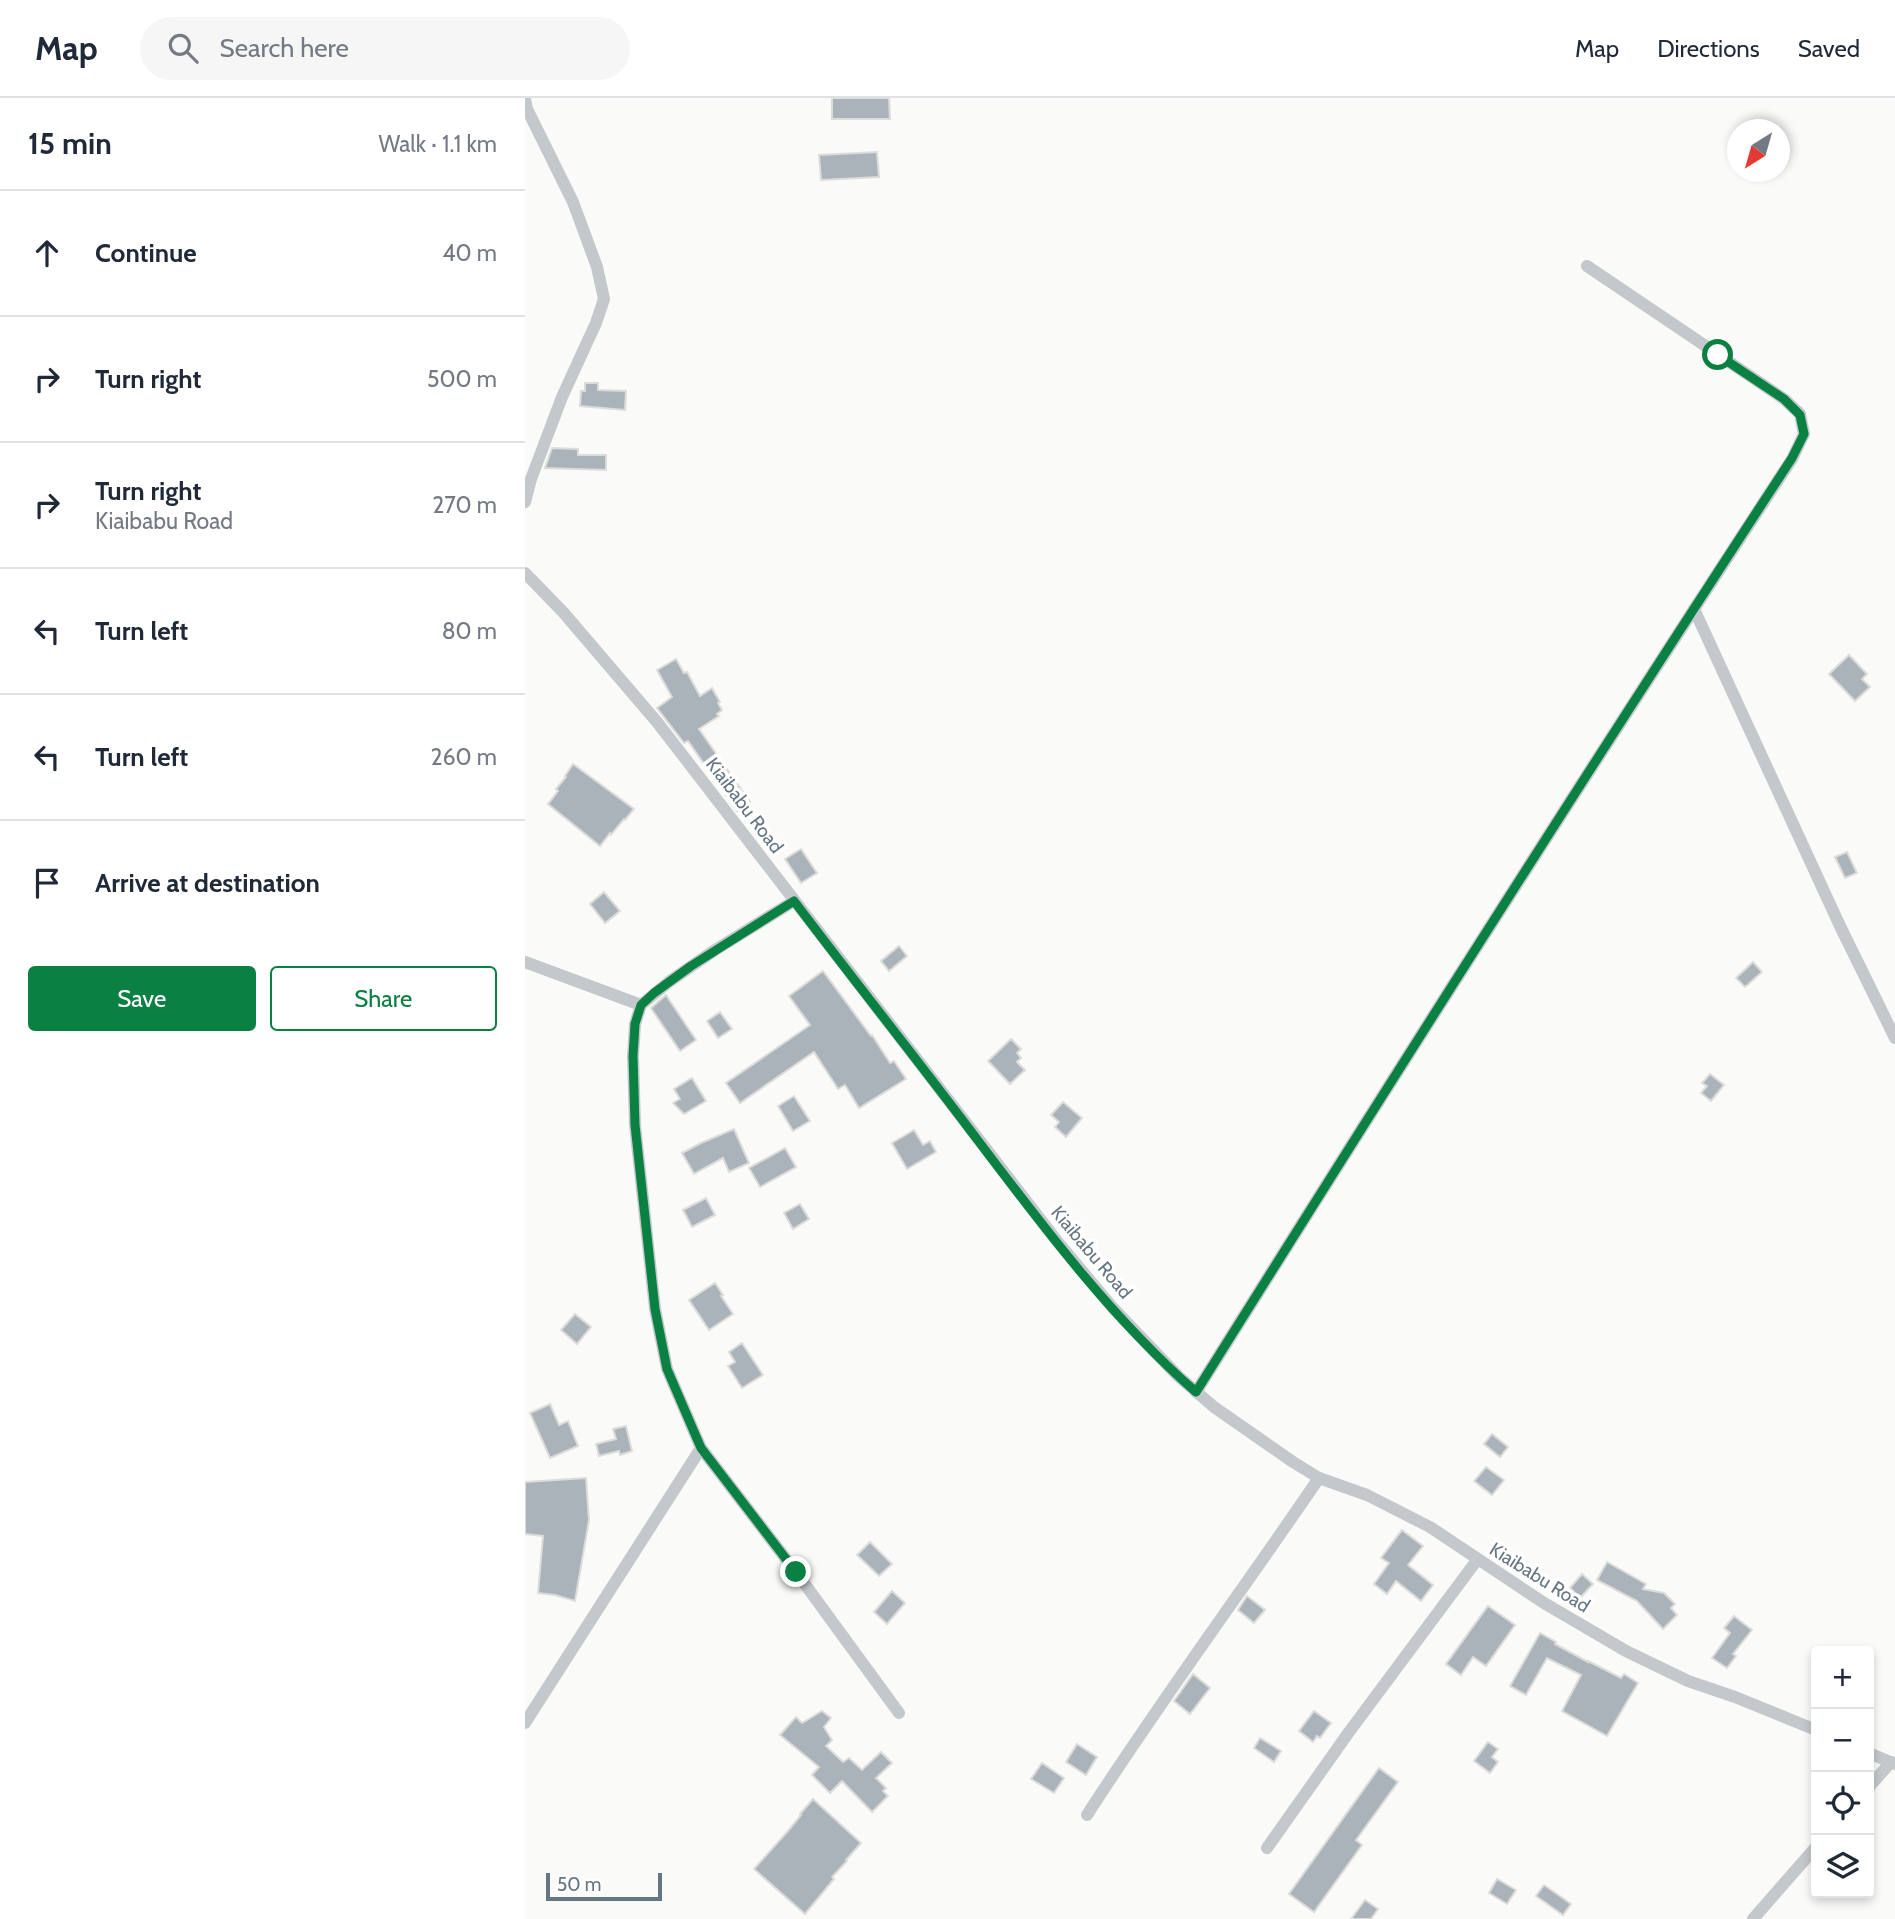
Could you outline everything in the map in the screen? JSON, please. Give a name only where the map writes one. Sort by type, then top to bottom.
[{"type":"street","points":[[525,99],[527,109],[573,202],[597,267],[604,299],[596,323],[562,397],[525,502]]},
{"type":"street","points":[[1196,1392],[1326,1184],[1792,458],[1804,434],[1800,415],[1784,399],[1587,265]]},
{"type":"street","name":"Kiaibabu Road","points":[[525,573],[578,629],[657,722],[1056,1241],[1142,1340],[1196,1392],[1256,1438],[1319,1478],[1367,1495],[1430,1527],[1544,1603],[1626,1651],[1688,1681],[1811,1728]]},
{"type":"street","points":[[1694,609],[1840,926],[1895,1038]]},
{"type":"street","points":[[794,901],[699,961],[641,1005],[634,1032],[633,1087],[655,1309],[667,1369],[701,1448],[899,1713]]},
{"type":"street","points":[[525,962],[641,1005]]},
{"type":"street","points":[[525,1723],[701,1448]]},
{"type":"street","points":[[1087,1815],[1143,1729],[1319,1478]]},
{"type":"street","points":[[1267,1848],[1477,1560]]},
{"type":"street","points":[[1874,1755],[1893,1763],[1874,1782]]},
{"type":"street","points":[[1753,1919],[1811,1853]]},
{"type":"building","points":[[832,98],[889,98],[890,119],[832,119]]},
{"type":"building","points":[[877,152],[879,177],[821,180],[819,155]]},
{"type":"building","points":[[585,383],[598,383],[598,390],[626,391],[625,410],[580,406],[581,391],[585,391]]},
{"type":"building","points":[[552,448],[578,449],[578,455],[606,455],[606,470],[545,468]]},
{"type":"building","points":[[1849,655],[1867,674],[1862,679],[1870,687],[1855,701],[1829,674]]},
{"type":"building","points":[[676,659],[684,673],[687,672],[700,696],[712,688],[720,702],[718,703],[722,710],[717,714],[719,716],[699,729],[750,802],[737,811],[688,741],[684,743],[657,708],[672,697],[657,670]]},
{"type":"building","points":[[573,764],[634,809],[600,846],[548,804]]},
{"type":"building","points":[[801,849],[817,873],[801,883],[785,859]]},
{"type":"building","points":[[1847,852],[1857,873],[1845,878],[1835,857]]},
{"type":"building","points":[[604,892],[620,911],[605,923],[590,904]]},
{"type":"building","points":[[899,946],[907,956],[889,971],[881,961]]},
{"type":"building","points":[[1753,962],[1762,972],[1745,987],[1736,978]]},
{"type":"building","points":[[823,971],[890,1063],[894,1061],[906,1079],[859,1108],[845,1085],[838,1089],[814,1052],[740,1103],[726,1083],[810,1025],[789,996]]},
{"type":"building","points":[[666,995],[696,1040],[680,1051],[651,1008]]},
{"type":"building","points":[[720,1012],[732,1029],[718,1038],[707,1021]]},
{"type":"building","points":[[1011,1039],[1021,1049],[1017,1053],[1021,1058],[1017,1062],[1025,1070],[1010,1084],[988,1061]]},
{"type":"building","points":[[1710,1074],[1724,1085],[1711,1101],[1701,1093],[1707,1086],[1702,1083]]},
{"type":"building","points":[[692,1078],[706,1101],[684,1114],[673,1103],[680,1099],[674,1089]]},
{"type":"building","points":[[794,1096],[810,1121],[793,1131],[778,1106]]},
{"type":"building","points":[[1063,1102],[1082,1118],[1066,1137],[1055,1127],[1059,1122],[1051,1115]]},
{"type":"building","points":[[734,1129],[749,1163],[729,1172],[723,1158],[694,1174],[682,1153]]},
{"type":"building","points":[[914,1130],[923,1145],[930,1141],[936,1152],[907,1169],[892,1143]]},
{"type":"building","points":[[785,1148],[796,1167],[760,1187],[749,1168]]},
{"type":"building","points":[[706,1198],[715,1215],[692,1227],[683,1210]]},
{"type":"building","points":[[800,1204],[809,1219],[793,1229],[784,1213]]},
{"type":"building","points":[[715,1283],[733,1314],[709,1330],[689,1300]]},
{"type":"building","points":[[575,1314],[591,1327],[577,1344],[561,1330]]},
{"type":"building","points":[[742,1343],[763,1375],[742,1388],[728,1366],[735,1362],[729,1352]]},
{"type":"building","points":[[550,1404],[559,1425],[568,1421],[578,1446],[550,1458],[530,1413]]},
{"type":"building","points":[[626,1426],[632,1451],[620,1455],[619,1451],[599,1456],[596,1444],[616,1439],[613,1429]]},
{"type":"building","points":[[1492,1434],[1508,1447],[1500,1457],[1484,1444]]},
{"type":"building","points":[[1486,1467],[1504,1480],[1492,1495],[1474,1481]]},
{"type":"building","points":[[586,1478],[589,1520],[575,1601],[538,1593],[543,1536],[525,1534],[525,1482]]},
{"type":"building","points":[[1402,1530],[1423,1546],[1408,1565],[1433,1585],[1421,1601],[1396,1581],[1387,1594],[1374,1584],[1389,1563],[1381,1558]]},
{"type":"building","points":[[870,1542],[892,1564],[879,1576],[857,1555]]},
{"type":"building","points":[[1607,1562],[1646,1584],[1643,1589],[1664,1593],[1675,1604],[1671,1608],[1677,1615],[1663,1629],[1637,1601],[1597,1580]]},
{"type":"building","points":[[1582,1574],[1593,1584],[1580,1598],[1570,1588]]},
{"type":"building","points":[[892,1591],[905,1603],[887,1624],[874,1612]]},
{"type":"building","points":[[1247,1596],[1265,1610],[1254,1623],[1238,1610]]},
{"type":"building","points":[[1488,1606],[1515,1625],[1486,1666],[1473,1657],[1461,1675],[1446,1664]]},
{"type":"building","points":[[1734,1616],[1752,1630],[1733,1654],[1736,1656],[1727,1668],[1712,1658],[1730,1633],[1724,1628]]},
{"type":"building","points":[[1540,1633],[1588,1662],[1621,1678],[1624,1674],[1638,1683],[1607,1736],[1562,1711],[1581,1675],[1547,1658],[1526,1695],[1510,1686]]},
{"type":"building","points":[[1193,1674],[1210,1688],[1190,1714],[1174,1701]]},
{"type":"building","points":[[822,1711],[831,1718],[824,1727],[832,1740],[826,1746],[843,1762],[849,1758],[862,1770],[881,1752],[892,1763],[876,1778],[886,1788],[883,1791],[888,1796],[872,1812],[842,1781],[830,1793],[812,1775],[819,1767],[780,1735],[796,1717],[802,1723]]},
{"type":"building","points":[[1314,1711],[1331,1723],[1320,1738],[1317,1736],[1313,1742],[1299,1731]]},
{"type":"building","points":[[1260,1738],[1281,1751],[1274,1762],[1254,1748]]},
{"type":"building","points":[[1488,1742],[1498,1749],[1492,1757],[1498,1762],[1490,1773],[1474,1761]]},
{"type":"building","points":[[1077,1744],[1097,1757],[1086,1775],[1066,1762]]},
{"type":"building","points":[[1042,1763],[1064,1778],[1054,1793],[1031,1779]]},
{"type":"building","points":[[1379,1768],[1398,1782],[1356,1840],[1362,1845],[1314,1912],[1289,1894]]},
{"type":"building","points":[[813,1799],[861,1843],[805,1914],[754,1869]]},
{"type":"building","points":[[1497,1879],[1516,1890],[1507,1904],[1489,1893]]},
{"type":"building","points":[[1544,1885],[1571,1904],[1563,1915],[1536,1896]]},
{"type":"building","points":[[1365,1900],[1378,1909],[1371,1919],[1351,1919]]},
{"type":"route","points":[[796,1572],[701,1448],[667,1369],[655,1309],[635,1125],[633,1039],[641,1005],[691,966],[794,901],[1056,1241],[1142,1340],[1196,1392],[1333,1173],[1792,458],[1804,434],[1800,415],[1784,399],[1718,355]]}]
